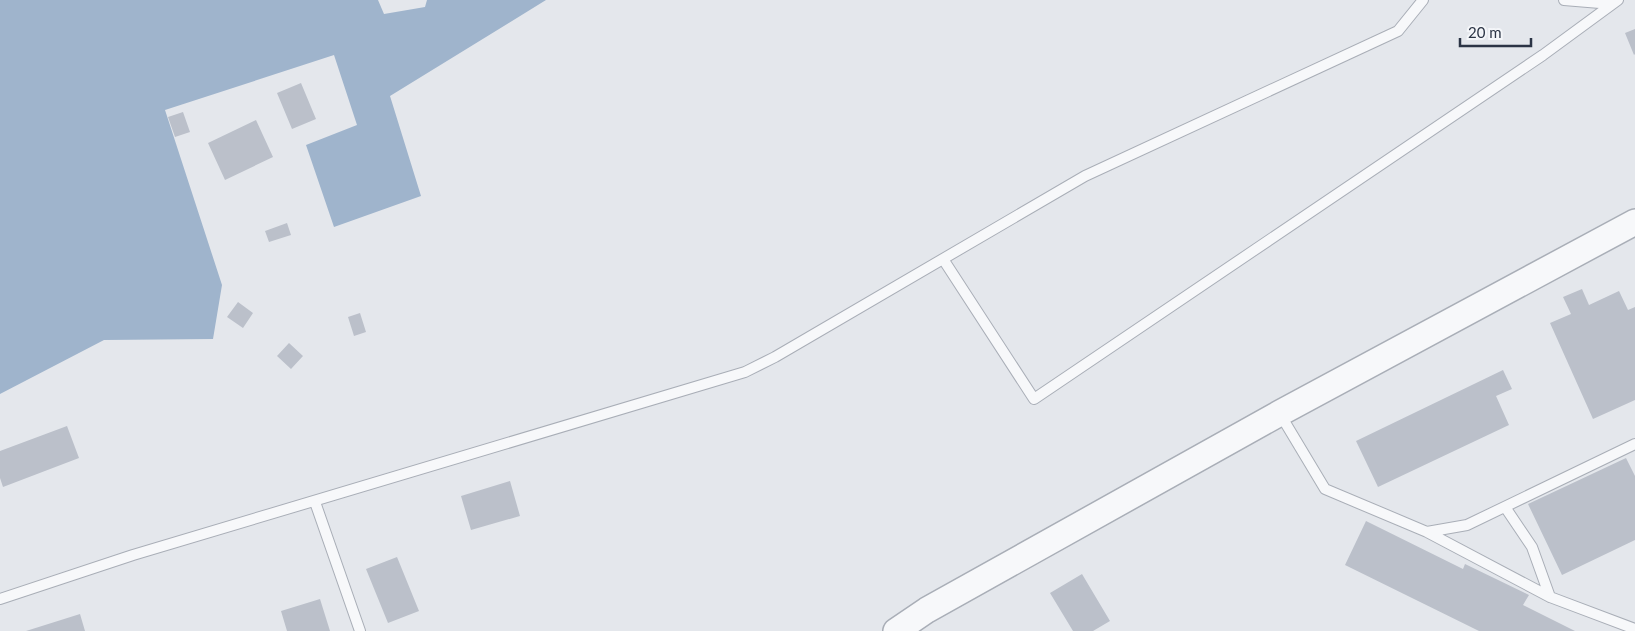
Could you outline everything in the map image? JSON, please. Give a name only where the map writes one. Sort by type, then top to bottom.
[{"type":"street","points":[[896,631],[927,610],[1280,413],[1635,222]]},
{"type":"lane","points":[[0,599],[134,555],[745,372],[775,357],[1085,176],[1398,31],[1423,0]]},
{"type":"lane","points":[[1564,0],[1615,2]]},
{"type":"lane","points":[[943,259],[1034,399],[1542,55],[1615,2]]},
{"type":"lane","points":[[1280,413],[1326,489],[1428,532],[1550,597],[1635,629]]},
{"type":"lane","points":[[1428,532],[1467,525],[1635,444]]},
{"type":"lane","points":[[315,502],[360,631]]},
{"type":"lane","points":[[1505,507],[1532,547],[1550,597]]},
{"type":"water","points":[[0,0],[378,0],[384,14],[425,7],[427,0],[546,0],[390,96],[421,196],[334,227],[306,145],[357,125],[334,55],[165,110],[222,285],[213,339],[104,340],[0,394]]},
{"type":"building","points":[[1635,29],[1635,54],[1634,55],[1625,33]]},
{"type":"building","points":[[301,83],[316,119],[292,129],[277,93]]},
{"type":"building","points":[[183,112],[190,132],[175,137],[168,117]]},
{"type":"building","points":[[256,120],[273,157],[225,180],[208,143]]},
{"type":"building","points":[[287,223],[291,235],[269,242],[265,231]]},
{"type":"building","points":[[1582,289],[1589,305],[1619,291],[1628,310],[1635,307],[1635,400],[1593,419],[1550,323],[1571,314],[1563,297]]},
{"type":"building","points":[[238,302],[253,313],[243,328],[227,317]]},
{"type":"building","points":[[360,313],[366,332],[354,336],[348,317]]},
{"type":"building","points":[[289,343],[303,356],[291,369],[277,356]]},
{"type":"building","points":[[1503,370],[1512,389],[1496,396],[1509,425],[1378,487],[1356,441]]},
{"type":"building","points":[[67,426],[79,458],[3,487],[0,478],[0,451]]},
{"type":"building","points":[[1626,458],[1635,476],[1635,540],[1562,575],[1528,504]]},
{"type":"building","points":[[510,481],[520,516],[471,530],[461,496]]},
{"type":"building","points":[[1366,521],[1463,569],[1465,564],[1529,595],[1523,605],[1575,631],[1479,631],[1345,565]]},
{"type":"building","points":[[397,557],[419,611],[388,623],[366,569]]},
{"type":"building","points":[[1082,574],[1110,621],[1093,631],[1073,631],[1050,593]]},
{"type":"building","points":[[320,599],[330,631],[287,631],[281,611]]},
{"type":"building","points":[[80,614],[85,631],[26,631]]}]
